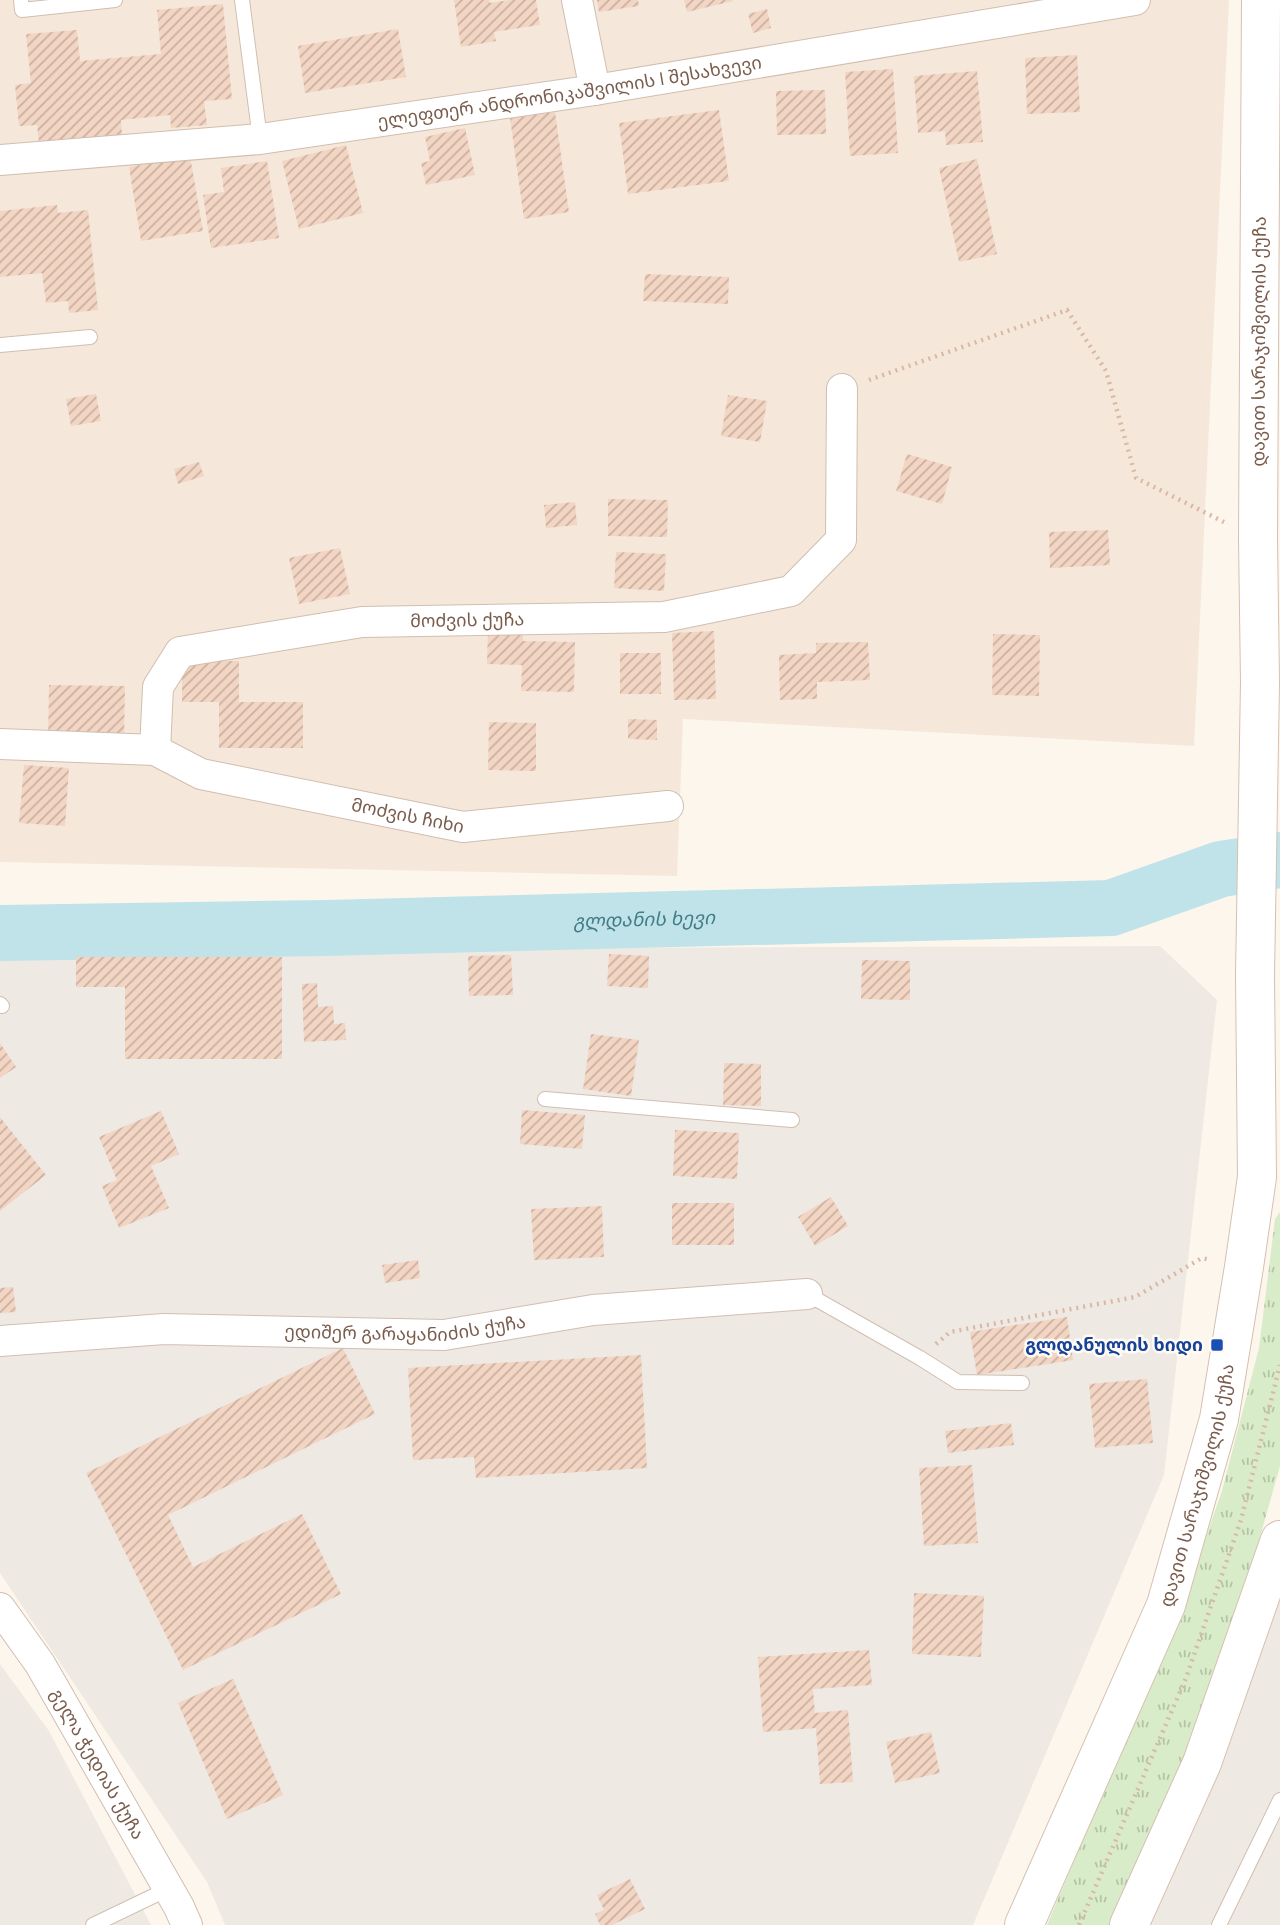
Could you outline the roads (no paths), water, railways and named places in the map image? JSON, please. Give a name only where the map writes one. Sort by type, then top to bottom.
[{"type":"main road","name":"დავით სარაჯიშვილის ქუჩა","points":[[1024,1925],[1166,1605],[1219,1419],[1244,1267],[1268,1179],[1255,976],[1260,682],[1258,539],[1261,0]]},
{"type":"main road","points":[[1129,1925],[1202,1763],[1279,1547]]},
{"type":"street","points":[[577,0],[595,90]]},
{"type":"street","name":"ელეფთერ ანდრონიკაშვილის I შესახვევი","points":[[0,160],[260,139],[595,90],[1135,0]]},
{"type":"street","name":"მოძვის ქუჩა","points":[[155,750],[158,687],[180,652],[362,622],[664,617],[791,591],[841,540],[842,389]]},
{"type":"street","points":[[0,744],[155,750]]},
{"type":"street","name":"მოძვის ჩიხი","points":[[155,750],[201,774],[463,827],[668,806]]},
{"type":"street","name":"ედიშერ გარაყანიძის ქუჩა","points":[[0,1341],[164,1329],[444,1335],[593,1310],[807,1294]]},
{"type":"street","name":"გელა ჭედიას ქუჩა","points":[[0,1608],[40,1664],[187,1925]]},
{"type":"lane","points":[[21,0],[22,10],[115,0]]},
{"type":"lane","points":[[242,0],[260,139]]},
{"type":"lane","points":[[0,345],[90,337]]},
{"type":"lane","points":[[545,1099],[792,1120]]},
{"type":"lane","points":[[807,1294],[958,1382],[1022,1383]]},
{"type":"lane","points":[[1219,1925],[1280,1800]]},
{"type":"lane","points":[[93,1925],[168,1889]]},
{"type":"waterway","name":"გლდანის ხევი","points":[[0,933],[326,928],[1111,908],[1221,869],[1280,860]]},
{"type":"place","name":"გლდანულის ხიდი","points":[[1217,1345]]}]
